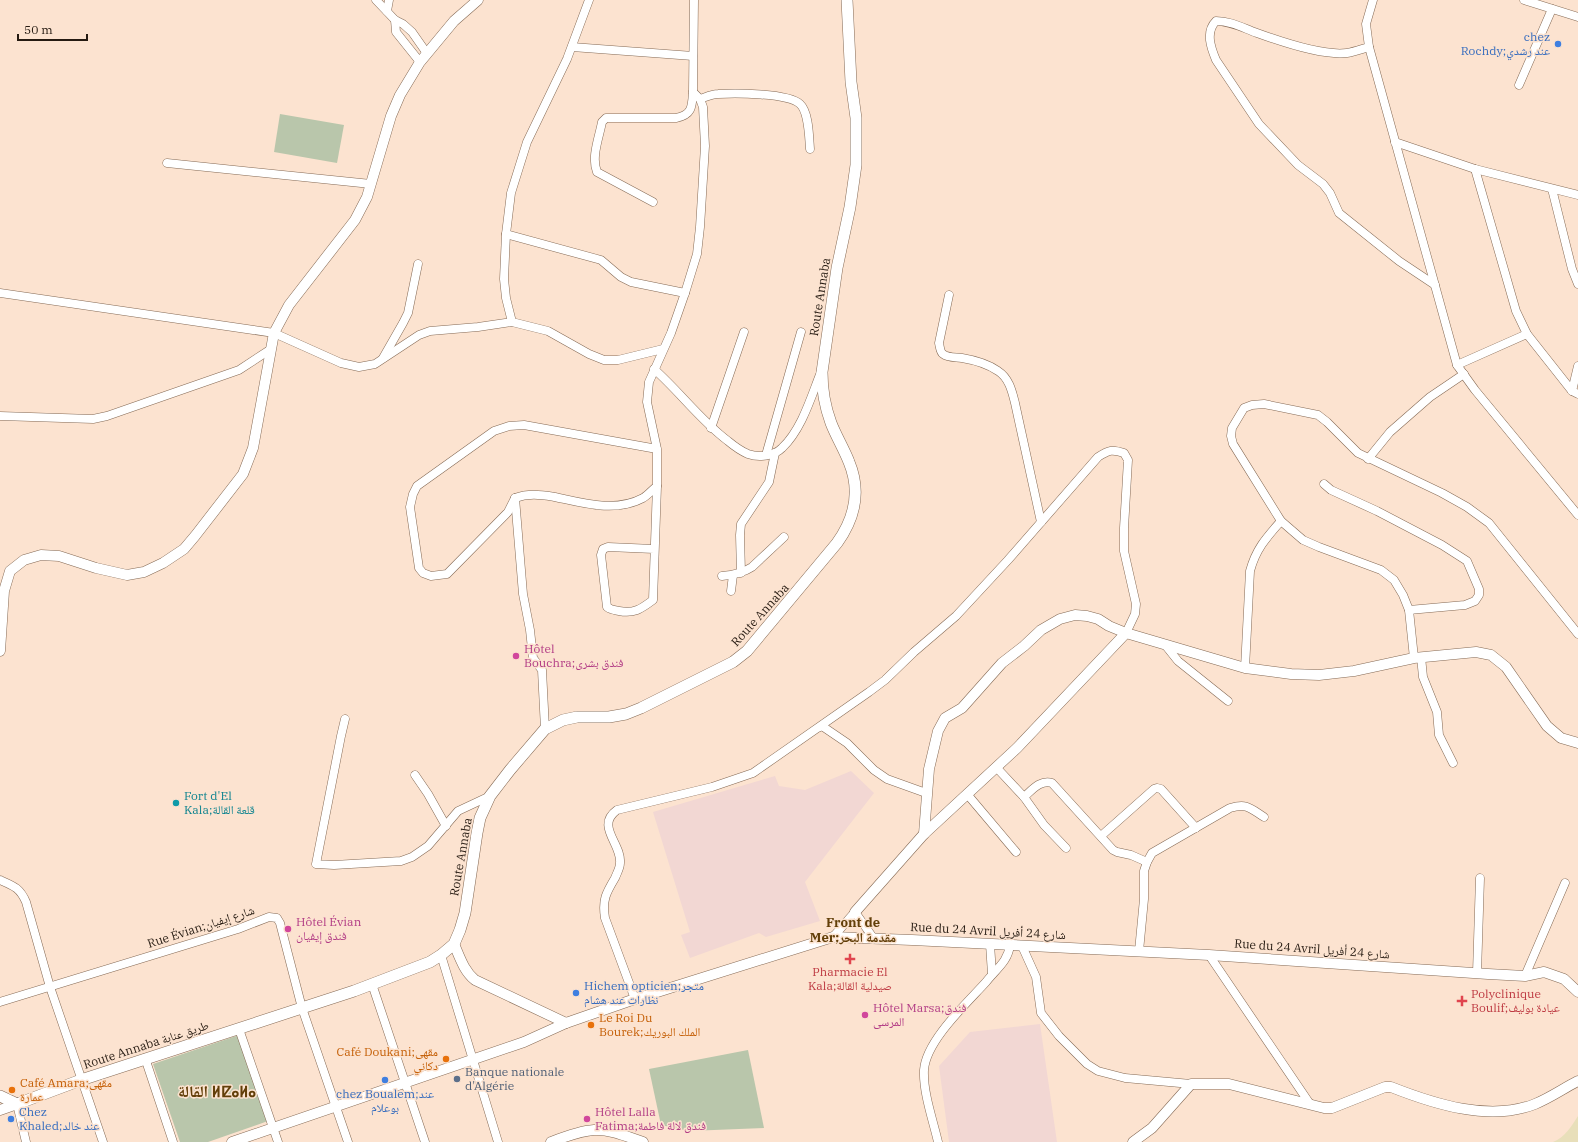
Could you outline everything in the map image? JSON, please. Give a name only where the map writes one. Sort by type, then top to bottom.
[{"type":"main road","name":"Route Annaba","points":[[302,1008],[430,962],[454,944],[465,913],[478,826],[490,796],[545,729],[563,720],[576,717],[609,717],[626,714],[733,662],[747,651],[761,636],[847,530],[852,515],[855,491],[854,477],[831,423],[822,386],[822,369],[837,268],[850,207],[856,164],[856,118],[851,82],[847,0]]},
{"type":"main road","name":"Route Annaba طريق عنابة","points":[[17,1104],[145,1058],[302,1008]]},
{"type":"main road","points":[[0,1096],[17,1104]]},
{"type":"street","points":[[376,0],[395,20],[403,24],[412,32],[426,52]]},
{"type":"street","points":[[386,11],[389,0]]},
{"type":"street","points":[[0,651],[4,591],[10,571],[24,560],[41,555],[59,556],[96,568],[127,574],[144,572],[163,563],[184,549],[243,474],[253,448],[274,333],[289,305],[355,220],[367,197],[391,116],[400,95],[426,52],[454,21],[478,0]]},
{"type":"street","points":[[512,322],[506,298],[504,279],[510,193],[527,142],[572,47],[590,0]]},
{"type":"street","points":[[653,202],[597,172],[594,165],[594,158],[602,122],[606,118],[676,118],[685,116],[690,111],[693,92],[694,0]]},
{"type":"street","points":[[1373,0],[1366,24],[1368,47],[1457,365],[1576,509]]},
{"type":"street","points":[[1524,0],[1578,17]]},
{"type":"street","points":[[1519,85],[1552,9]]},
{"type":"street","points":[[395,20],[396,32],[420,62]]},
{"type":"street","points":[[1368,47],[1347,53],[1333,53],[1309,49],[1273,38],[1227,21],[1216,21],[1211,26],[1211,48],[1216,60],[1259,124],[1298,165],[1323,184],[1340,213],[1348,221],[1399,261],[1435,285]]},
{"type":"street","points":[[572,47],[693,56]]},
{"type":"street","points":[[654,549],[608,547],[603,549],[601,555],[605,592],[607,607],[610,610],[629,613],[643,608],[653,600],[655,582],[654,549],[658,470],[657,449],[647,392],[648,382],[671,333],[686,293],[697,254],[705,146],[703,107],[700,99],[693,92]]},
{"type":"street","points":[[700,99],[717,94],[779,97],[795,101],[801,105],[805,114],[809,128],[810,148]]},
{"type":"street","points":[[1395,142],[1475,169],[1578,195]]},
{"type":"street","points":[[167,163],[371,184]]},
{"type":"street","points":[[1475,169],[1516,311],[1527,334],[1575,393]]},
{"type":"street","points":[[1552,189],[1572,269],[1578,284]]},
{"type":"street","points":[[506,234],[602,260],[621,277],[631,282],[686,293]]},
{"type":"street","points":[[382,360],[408,313],[418,264]]},
{"type":"street","points":[[0,293],[274,333],[341,362],[359,367],[375,364],[419,335],[430,331],[478,327],[512,322],[548,332],[604,360],[618,360],[663,349]]},
{"type":"street","points":[[949,295],[939,343],[942,354],[985,364],[999,371],[1010,384],[1041,522]]},
{"type":"street","points":[[711,428],[744,332]]},
{"type":"street","points":[[766,455],[801,332]]},
{"type":"street","points":[[1457,365],[1527,334]]},
{"type":"street","points":[[0,416],[93,418],[107,416],[239,370],[271,349]]},
{"type":"street","points":[[1575,393],[1578,366]]},
{"type":"street","points":[[654,369],[711,428],[733,445],[748,454],[758,456],[775,453],[791,438],[822,369]]},
{"type":"street","points":[[1368,459],[1390,432],[1424,402],[1464,374]]},
{"type":"street","points":[[1453,763],[1439,735],[1437,712],[1417,658],[1409,610],[1403,595],[1394,580],[1381,570],[1304,540],[1281,521],[1232,440],[1232,428],[1244,408],[1252,405],[1264,404],[1318,415],[1328,422],[1358,453],[1442,493],[1467,507],[1489,523],[1578,634]]},
{"type":"street","points":[[657,449],[524,425],[509,426],[494,431],[424,479],[417,486],[413,494],[410,507],[420,568],[423,573],[431,576],[447,574],[508,512],[515,498],[525,494],[537,494],[603,506],[619,506],[633,503],[644,497],[657,486]]},
{"type":"street","points":[[635,998],[605,918],[603,907],[605,896],[620,864],[609,829],[608,820],[611,814],[617,810],[712,787],[753,773],[820,727],[885,680],[914,652],[956,616],[1008,560],[1098,456],[1107,451],[1116,450],[1124,453],[1128,460],[1124,551],[1136,604],[1135,614],[1126,633],[1017,748],[924,834],[833,937]]},
{"type":"street","points":[[731,591],[737,574],[741,524],[769,482],[775,453]]},
{"type":"street","points":[[1324,484],[1331,490],[1377,511],[1436,542],[1467,561],[1479,589],[1479,595],[1475,601],[1464,605],[1409,610]]},
{"type":"street","points":[[515,498],[522,594],[530,630],[532,658],[542,670],[545,729]]},
{"type":"street","points":[[1245,668],[1250,571],[1254,556],[1260,545],[1281,521]]},
{"type":"street","points":[[722,576],[737,574],[752,567],[784,537]]},
{"type":"street","points":[[924,834],[926,793],[932,752],[938,732],[945,718],[962,708],[1002,662],[1024,646],[1041,630],[1068,616],[1081,615],[1094,617],[1126,633],[1245,668],[1291,674],[1319,675],[1354,671],[1417,658],[1476,652],[1491,655],[1506,667],[1547,726],[1561,738],[1578,742]]},
{"type":"street","points":[[1166,646],[1178,661],[1228,701]]},
{"type":"street","points":[[345,719],[316,864],[334,866],[401,861],[412,857],[428,846],[458,811],[490,796]]},
{"type":"street","points":[[820,727],[822,726],[847,743],[874,770],[887,778],[926,793]]},
{"type":"street","points":[[996,766],[1024,797],[1044,825],[1066,848]]},
{"type":"street","points":[[414,776],[428,794],[446,826]]},
{"type":"street","points":[[1024,797],[1040,784],[1047,782],[1052,783],[1117,852],[1131,855],[1146,862]]},
{"type":"street","points":[[1101,836],[1154,789],[1158,788],[1161,789],[1196,828]]},
{"type":"street","points":[[967,794],[1016,852]]},
{"type":"street","points":[[1139,951],[1144,899],[1144,871],[1146,862],[1152,853],[1230,808],[1240,805],[1250,808],[1264,817]]},
{"type":"street","points":[[1478,973],[1480,878]]},
{"type":"street","points":[[0,880],[18,888],[24,898],[50,987],[103,1142]]},
{"type":"street","points":[[1525,976],[1565,883]]},
{"type":"street","points":[[856,912],[874,939]]},
{"type":"street","name":"Rue Évian;شارع إيفيان","points":[[0,1002],[238,929],[269,917],[276,918],[280,923],[302,1008],[348,1142]]},
{"type":"street","name":"Rue du 24 Avril شارع 24 أفريل","points":[[232,1142],[524,1042],[566,1023],[635,998],[833,937],[1139,951],[1525,976],[1544,972],[1564,979],[1577,989]]},
{"type":"street","points":[[454,944],[463,966],[475,980],[566,1023]]},
{"type":"street","points":[[990,944],[992,974]]},
{"type":"street","points":[[938,1142],[924,1085],[925,1061],[940,1035],[992,974],[1004,963],[1010,945]]},
{"type":"street","points":[[1022,946],[1036,977],[1041,1013],[1059,1036],[1086,1064],[1098,1071],[1125,1078],[1191,1084],[1229,1084],[1324,1108],[1332,1108],[1384,1087],[1449,1106],[1479,1111],[1504,1112],[1535,1104],[1578,1081]]},
{"type":"street","points":[[441,955],[474,1058],[498,1142]]},
{"type":"street","points":[[1209,955],[1310,1104]]},
{"type":"street","points":[[372,984],[425,1142]]},
{"type":"street","points":[[239,1029],[278,1142]]},
{"type":"street","points":[[145,1058],[173,1142]]},
{"type":"street","points":[[1133,1142],[1152,1128],[1191,1084]]},
{"type":"street","points":[[0,1110],[17,1104],[26,1142]]},
{"type":"street","points":[[551,1142],[583,1132],[599,1130],[643,1142]]},
{"type":"shaded area","points":[[851,771],[874,793],[805,882],[820,921],[766,937],[759,933],[690,958],[681,935],[690,932],[653,812],[775,776],[779,786],[805,790]]},
{"type":"shaded area","points":[[1040,1024],[1057,1142],[949,1142],[939,1066],[970,1032]]},
{"type":"green space","points":[[280,114],[344,125],[337,163],[274,152]]},
{"type":"green space","points":[[239,1035],[268,1121],[208,1142],[180,1142],[153,1064]]},
{"type":"green space","points":[[748,1050],[764,1128],[689,1131],[661,1125],[649,1069]]},
{"type":"sand","points":[[1578,1116],[1578,1142],[1553,1142],[1570,1128]]},
{"type":"place","name":"chez Rochdy;عند رشدي","points":[[1558,44]]},
{"type":"place","name":"Hôtel Bouchra;فندق بشرى","points":[[516,656]]},
{"type":"place","name":"Fort d'El Kala;قلعة القالة","points":[[176,803]]},
{"type":"place","name":"Hôtel Évian فندق إيفيان","points":[[288,929]]},
{"type":"place","name":"Pharmacie El Kala;صيدلية القالة","points":[[850,959]]},
{"type":"place","name":"Hichem opticien;متجر نظارات عند هشام","points":[[576,993]]},
{"type":"place","name":"Polyclinique Boulif;عيادة بوليف","points":[[1462,1001]]},
{"type":"place","name":"Hôtel Marsa;فندق المرسى","points":[[865,1015]]},
{"type":"place","name":"Le Roi Du Bourek;الملك البوريك","points":[[591,1025]]},
{"type":"place","name":"Café Doukani;مقهى دكاني","points":[[446,1059]]},
{"type":"place","name":"Banque nationale d'Algérie","points":[[457,1079]]},
{"type":"place","name":"chez Boualem;عند بوعلام","points":[[385,1080]]},
{"type":"place","name":"Café Amara;مقهى عمارة","points":[[12,1090]]},
{"type":"place","name":"Chez Khaled;عند خالد","points":[[11,1119]]},
{"type":"place","name":"Hôtel Lalla Fatima;فندق لالة فاطمة","points":[[587,1119]]},
{"type":"district","name":"Front de Mer;مقدمة البحر","points":[[853,930]]},
{"type":"district","name":"القالة ⵍⵇⴰⵍⴰ","points":[[217,1091]]}]
